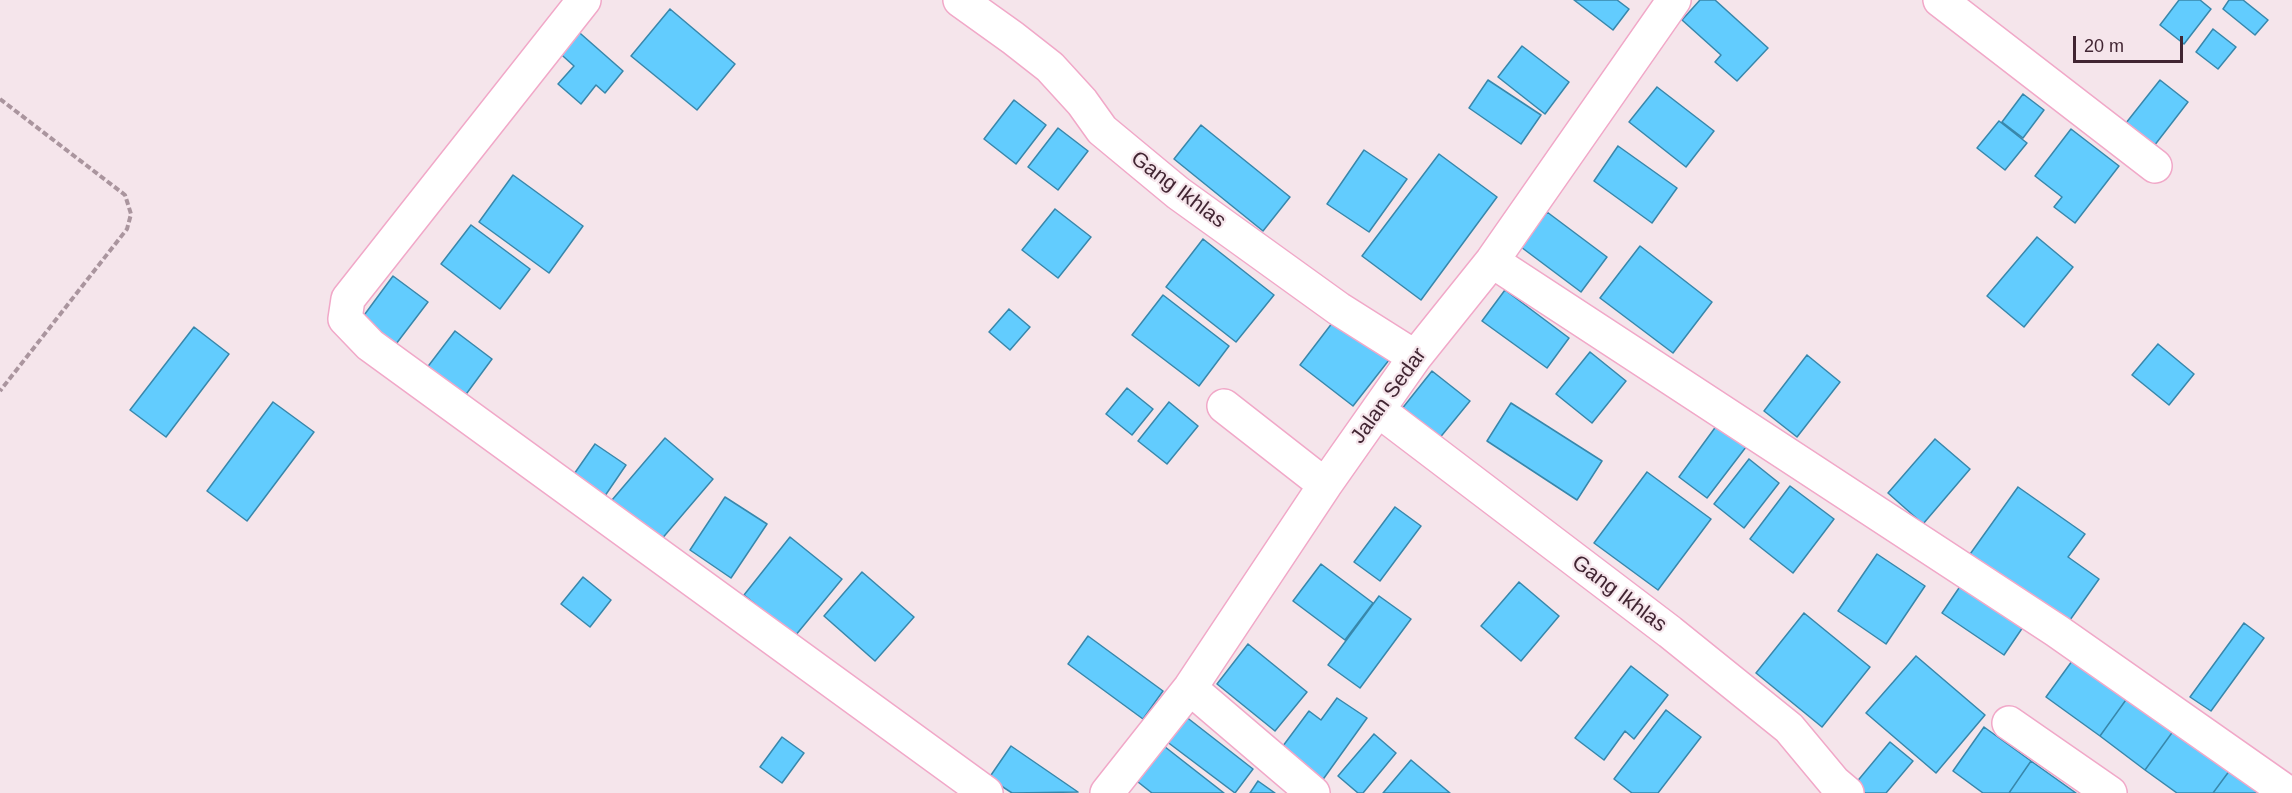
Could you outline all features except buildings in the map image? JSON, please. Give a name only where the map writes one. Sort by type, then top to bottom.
[{"type":"street","points":[[584,0],[348,299],[345,319],[370,345],[986,793]]},
{"type":"street","name":"Gang Ikhlas","points":[[960,0],[1050,67],[1082,102],[1102,130],[1178,193],[1339,309],[1416,357]]},
{"type":"street","name":"Jalan Sedar","points":[[1107,793],[1190,688],[1325,485],[1416,357],[1492,261],[1674,0]]},
{"type":"street","points":[[1940,0],[2155,166]]},
{"type":"street","points":[[1492,261],[2057,632],[2288,793]]},
{"type":"street","points":[[1224,406],[1325,485]]},
{"type":"street","name":"Gang Ikhlas","points":[[1378,411],[1670,632],[1789,728],[1834,782],[1847,793]]},
{"type":"street","points":[[1190,688],[1313,793]]},
{"type":"street","points":[[2009,723],[2110,793]]},
{"type":"path","points":[[0,99],[125,195],[131,214],[127,229],[0,390]]}]
